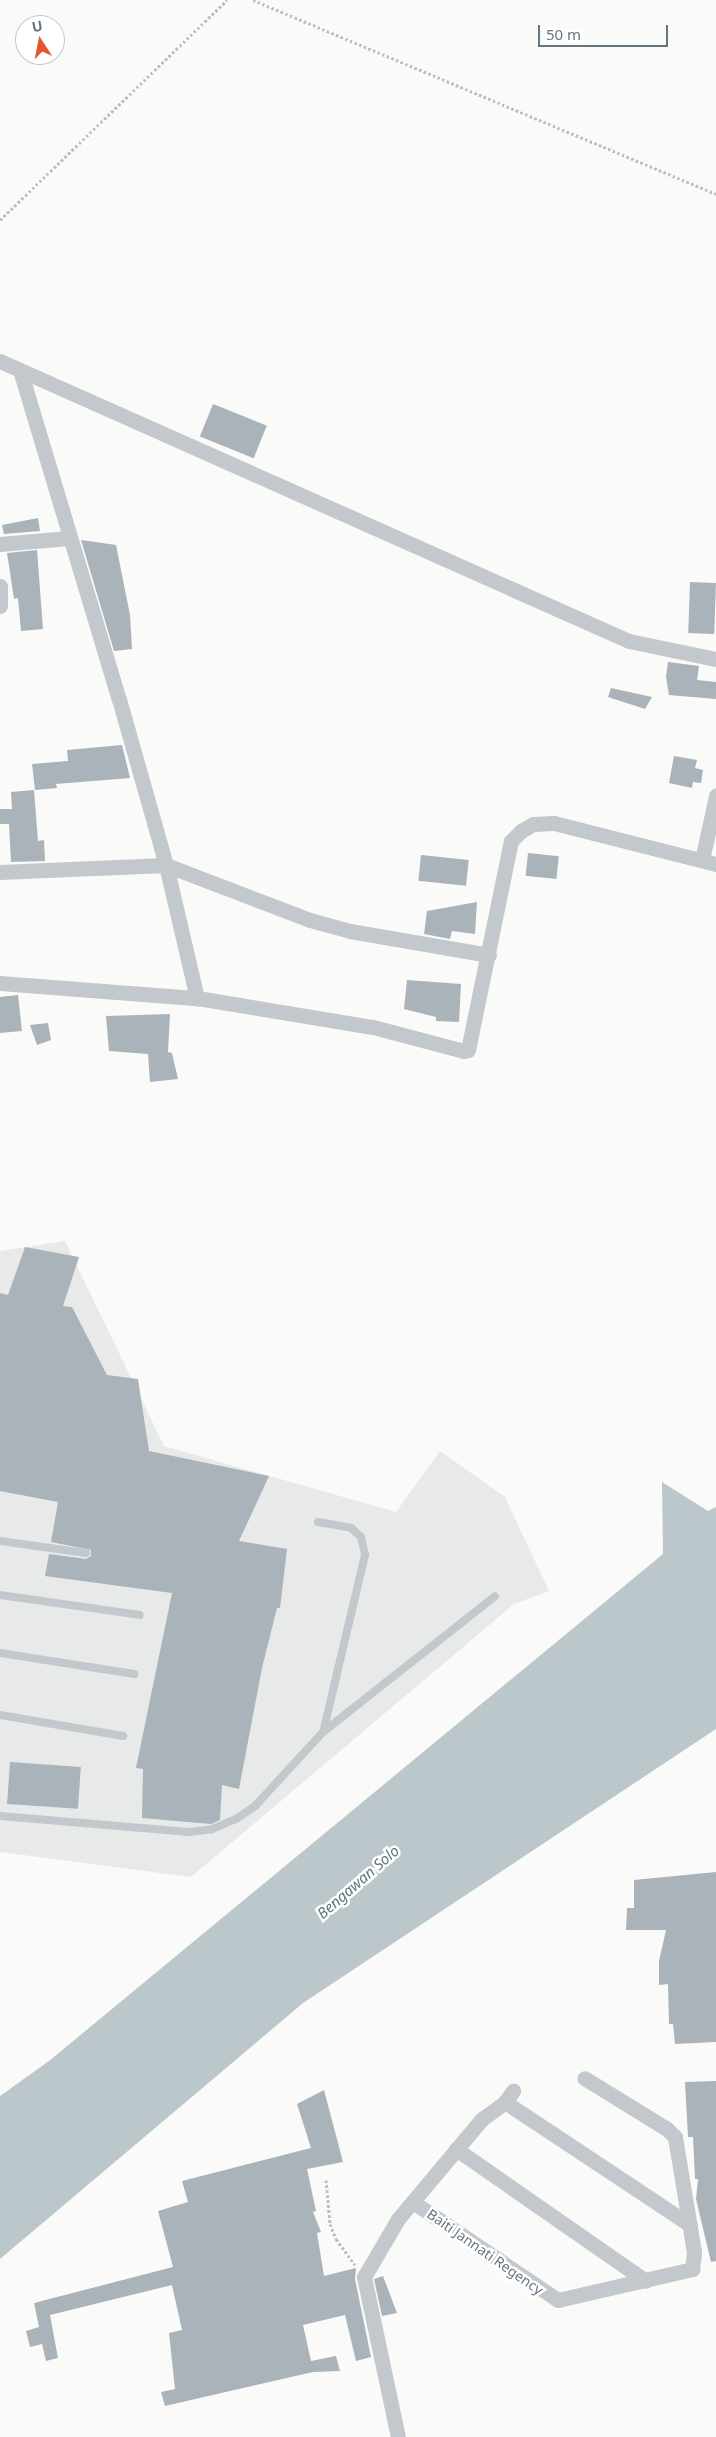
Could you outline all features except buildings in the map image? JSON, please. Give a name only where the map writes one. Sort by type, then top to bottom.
[{"type":"street","points":[[0,361],[620,638],[716,659]]},
{"type":"street","points":[[20,370],[68,538],[119,699],[166,865],[197,998]]},
{"type":"street","points":[[0,544],[68,538]]},
{"type":"street","points":[[0,586],[0,606]]},
{"type":"street","points":[[0,984],[197,998],[373,1028],[464,1052],[468,1050],[511,841],[533,824],[554,823],[709,862],[716,796]]},
{"type":"street","points":[[0,872],[166,865],[310,920],[350,931],[488,955]]},
{"type":"street","name":"Baiti Jannati Regency","points":[[413,2202],[558,2300],[692,2269],[695,2262],[675,2137],[667,2129],[584,2078]]},
{"type":"street","name":"Baiti Jannati Regency","points":[[364,2277],[398,2219],[482,2119],[509,2097],[690,2225]]},
{"type":"street","points":[[456,2149],[646,2281]]},
{"type":"street","points":[[364,2277],[398,2437]]},
{"type":"lane","points":[[318,1522],[351,1528],[361,1537],[365,1555],[323,1732]]},
{"type":"lane","points":[[0,1541],[86,1554]]},
{"type":"lane","points":[[0,1595],[140,1615]]},
{"type":"lane","points":[[0,1816],[189,1832],[212,1829],[236,1819],[255,1806],[323,1732],[496,1596]]},
{"type":"lane","points":[[0,1653],[134,1674]]},
{"type":"lane","points":[[0,1714],[123,1736]]},
{"type":"path","points":[[0,220],[227,0]]},
{"type":"path","points":[[253,0],[716,194]]},
{"type":"path","points":[[326,2180],[327,2210],[336,2239],[364,2277]]},
{"type":"shaded area","points":[[65,1241],[164,1446],[396,1512],[440,1451],[505,1497],[549,1591],[514,1604],[191,1877],[0,1852],[0,1251]]},
{"type":"water","name":"Bengawan Solo","points":[[662,1482],[708,1511],[716,1507],[716,1729],[303,2003],[0,2259],[0,2096],[49,2061],[663,1554]]}]
